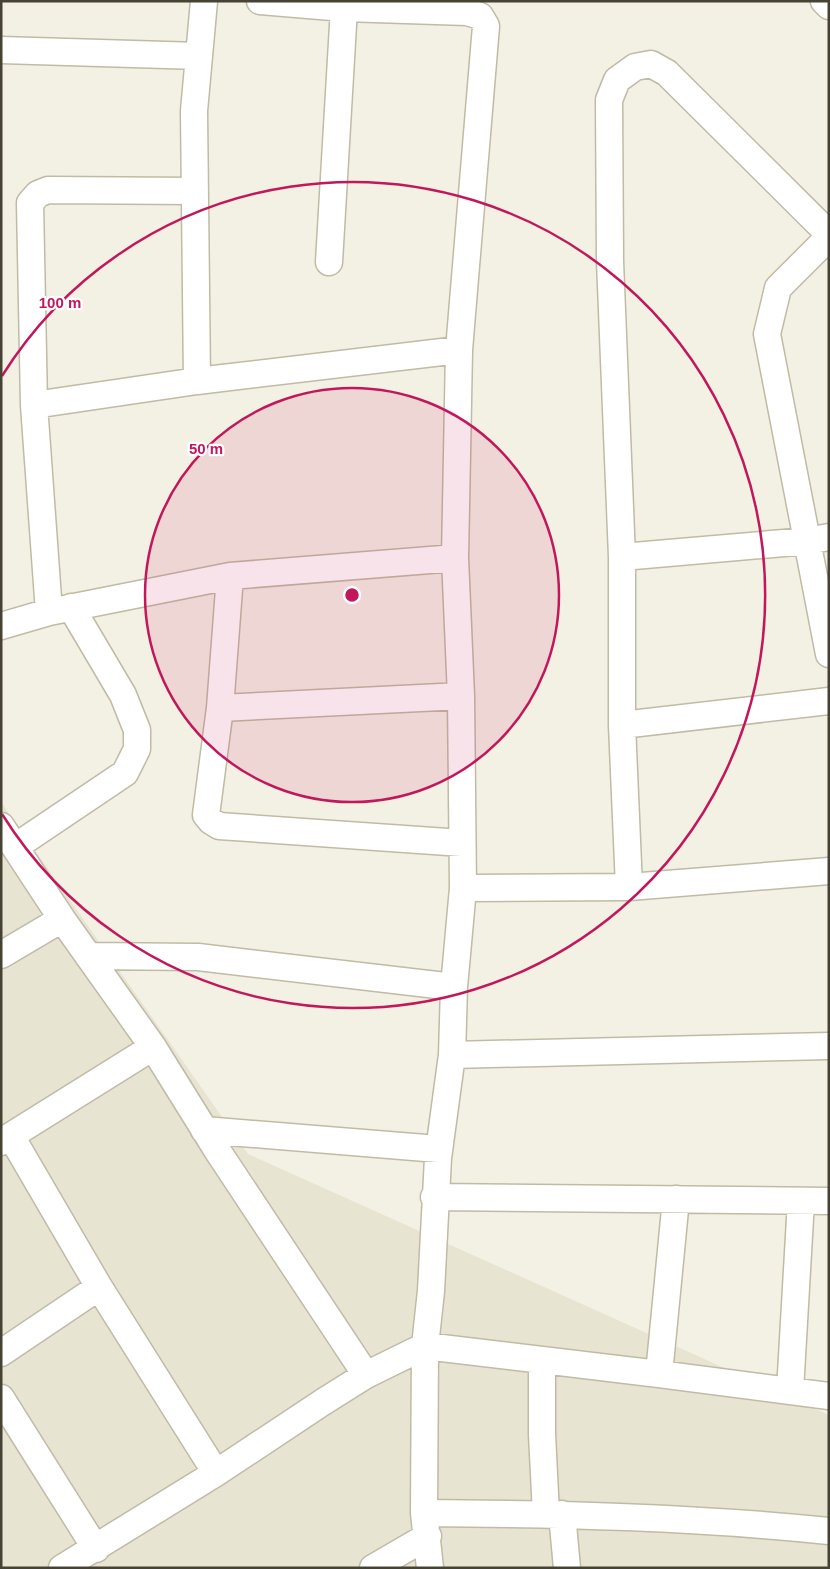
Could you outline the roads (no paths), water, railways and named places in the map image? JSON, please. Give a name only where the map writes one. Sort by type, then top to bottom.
[{"type":"street","points":[[197,380],[194,111],[204,1]]},
{"type":"street","points":[[260,1],[344,8],[467,12],[480,16],[486,26],[459,350],[455,558],[461,696],[463,888],[454,986],[452,1055],[438,1149],[434,1197],[431,1291],[425,1346],[426,1525],[430,1568]]},
{"type":"street","points":[[824,1],[829,6]]},
{"type":"street","points":[[329,262],[344,8]]},
{"type":"street","points":[[1,50],[199,56]]},
{"type":"street","points":[[629,887],[622,725],[622,557],[610,260],[609,100],[617,80],[635,67],[651,64],[666,73],[829,236],[778,288],[767,334],[818,538],[829,654]]},
{"type":"street","points":[[194,191],[48,190],[38,194],[30,203],[34,405],[60,610],[123,695],[137,730],[137,749],[124,773],[8,836],[62,919],[152,1047],[204,1130],[366,1375]]},
{"type":"street","points":[[34,405],[197,380],[459,350]]},
{"type":"street","points":[[622,557],[818,538]]},
{"type":"street","points":[[1,626],[60,610],[230,576],[455,558]]},
{"type":"street","points":[[230,576],[220,708],[206,815],[211,821],[218,826],[462,843]]},
{"type":"street","points":[[220,708],[461,696]]},
{"type":"street","points":[[622,725],[829,701]]},
{"type":"street","points":[[463,888],[629,887],[829,871]]},
{"type":"street","points":[[1,955],[62,919]]},
{"type":"street","points":[[88,956],[198,957],[454,986]]},
{"type":"street","points":[[452,1055],[829,1046]]},
{"type":"street","points":[[152,1047],[6,1139],[216,1474]]},
{"type":"street","points":[[204,1130],[438,1149]]},
{"type":"street","points":[[434,1197],[829,1201]]},
{"type":"street","points":[[660,1374],[676,1200]]},
{"type":"street","points":[[790,1391],[801,1201]]},
{"type":"street","points":[[1,1353],[99,1288]]},
{"type":"street","points":[[62,1568],[216,1474],[366,1375],[425,1346],[829,1396]]},
{"type":"street","points":[[542,1360],[542,1434],[554,1514],[567,1568]]},
{"type":"street","points":[[1,1398],[96,1549]]},
{"type":"street","points":[[373,1568],[426,1525],[554,1514],[646,1517],[829,1531]]}]
